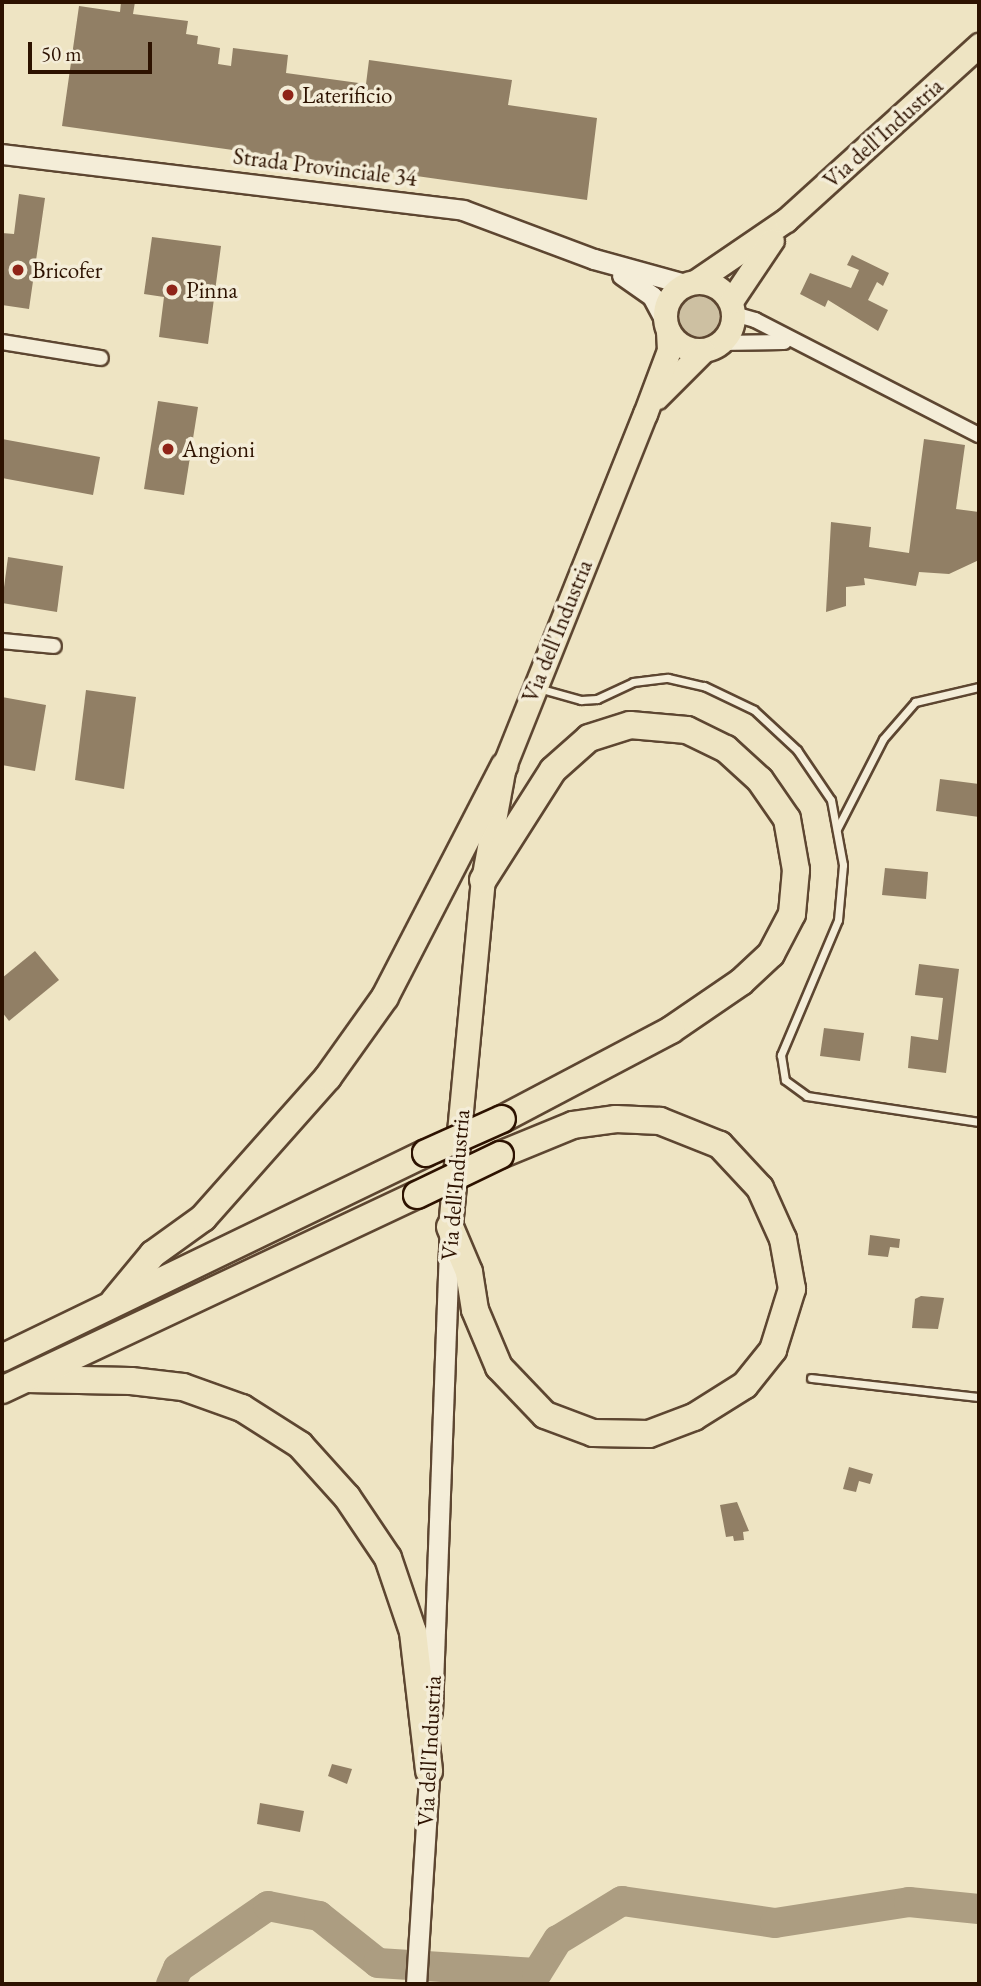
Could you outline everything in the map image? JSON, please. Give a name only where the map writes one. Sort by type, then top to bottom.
[{"type":"highway","points":[[2,1358],[114,1300],[502,1119],[671,1030],[741,982],[771,954],[792,914],[796,870],[787,819],[760,780],[726,749],[687,730],[630,725],[589,738],[553,770],[483,880]]},
{"type":"highway","points":[[114,1300],[153,1254],[203,1218],[328,1077],[385,997],[504,766]]},
{"type":"highway","points":[[2,1390],[500,1155],[573,1125],[616,1119],[660,1121],[720,1145],[760,1188],[783,1239],[792,1289],[773,1350],[745,1385],[694,1417],[649,1434],[593,1433],[545,1415],[499,1367],[475,1310],[469,1272],[450,1227]]},
{"type":"highway","points":[[27,1379],[131,1381],[183,1387],[242,1408],[300,1445],[347,1497],[388,1558],[413,1632],[429,1771]]},
{"type":"main road","name":"Via dell'Industria","points":[[690,283],[786,220],[979,45]]},
{"type":"main road","name":"Strada Provinciale 34","points":[[2,147],[42,157]]},
{"type":"main road","name":"Strada Provinciale 34","points":[[2,154],[463,210],[594,259]]},
{"type":"main road","name":"Via dell'Industria","points":[[732,308],[786,220]]},
{"type":"main road","points":[[594,259],[720,288],[732,308],[731,330],[712,347],[686,348],[640,285],[594,259]]},
{"type":"main road","points":[[667,325],[672,295],[690,283]]},
{"type":"main road","name":"Via dell'Industria","points":[[416,1984],[429,1771],[450,1227],[483,880],[504,766],[645,414],[668,350],[667,325]]},
{"type":"main road","name":"Via dell'Industria","points":[[645,414],[669,381],[712,347]]},
{"type":"street","points":[[732,308],[803,347],[979,435]]},
{"type":"street","points":[[712,347],[779,340],[803,347]]},
{"type":"street","points":[[2,342],[101,358]]},
{"type":"street","points":[[2,640],[54,646]]},
{"type":"lane","points":[[534,687],[581,699],[597,699],[633,682],[668,678],[704,686],[754,710],[797,750],[831,800],[843,865],[838,920],[812,972],[781,1055],[785,1080],[807,1096],[979,1122]]},
{"type":"lane","points":[[837,830],[883,739],[915,702],[979,687]]},
{"type":"lane","points":[[811,1378],[979,1397]]},
{"type":"shaded area","points":[[701,287],[712,289],[721,295],[727,304],[727,326],[721,335],[712,341],[701,343],[690,341],[681,335],[675,326],[673,315],[675,304],[681,295],[690,289]]},
{"type":"building","name":"Laterificio","points":[[121,2],[135,2],[133,14],[188,21],[186,34],[198,36],[197,44],[220,48],[218,64],[231,66],[233,48],[288,55],[286,73],[366,84],[369,60],[512,80],[508,105],[597,118],[587,200],[62,126],[79,6],[120,12]]},
{"type":"building","name":"Bricofer","points":[[19,194],[45,198],[29,309],[2,305],[2,233],[14,234]]},
{"type":"building","points":[[152,237],[221,246],[208,344],[159,337],[164,297],[144,294]]},
{"type":"building","points":[[852,255],[889,273],[883,286],[877,282],[868,300],[888,310],[878,331],[828,300],[825,307],[800,294],[810,273],[851,288],[859,270],[847,265]]},
{"type":"building","points":[[158,401],[198,407],[184,495],[144,489]]},
{"type":"building","points":[[2,439],[100,457],[93,495],[2,478]]},
{"type":"building","points":[[924,439],[965,445],[956,509],[979,512],[979,560],[949,574],[919,572],[916,586],[864,578],[865,585],[846,587],[846,606],[826,612],[831,522],[871,527],[869,547],[909,553]]},
{"type":"building","points":[[8,557],[63,566],[57,612],[2,603]]},
{"type":"building","points":[[86,690],[136,697],[124,789],[75,780]]},
{"type":"building","points":[[2,697],[46,705],[35,771],[2,765]]},
{"type":"building","points":[[940,779],[979,784],[979,817],[936,811]]},
{"type":"building","points":[[885,868],[928,872],[926,899],[882,895]]},
{"type":"building","points":[[35,951],[59,980],[9,1021],[2,1012],[2,978]]},
{"type":"building","points":[[919,964],[959,969],[946,1073],[908,1068],[911,1036],[938,1040],[943,998],[915,995]]},
{"type":"building","points":[[824,1028],[864,1033],[860,1061],[820,1056]]},
{"type":"building","points":[[870,1235],[900,1239],[899,1248],[890,1247],[888,1257],[868,1255]]},
{"type":"building","points":[[921,1296],[944,1298],[938,1329],[912,1328],[915,1299]]},
{"type":"building","points":[[849,1467],[873,1474],[870,1484],[859,1481],[856,1492],[843,1489]]},
{"type":"building","points":[[737,1502],[749,1531],[743,1532],[744,1540],[734,1541],[733,1536],[726,1537],[720,1505]]},
{"type":"building","points":[[332,1764],[352,1769],[347,1784],[328,1776]]},
{"type":"building","points":[[260,1803],[304,1811],[300,1832],[257,1824]]},
{"type":"waterway","points":[[171,1984],[178,1968],[268,1906],[319,1916],[378,1963],[537,1973],[558,1940],[622,1901],[775,1923],[909,1902],[979,1909]]},
{"type":"place","name":"Laterificio","points":[[288,95]]},
{"type":"place","name":"Bricofer","points":[[18,270]]},
{"type":"place","name":"Pinna","points":[[172,290]]},
{"type":"place","name":"Angioni","points":[[168,449]]}]
